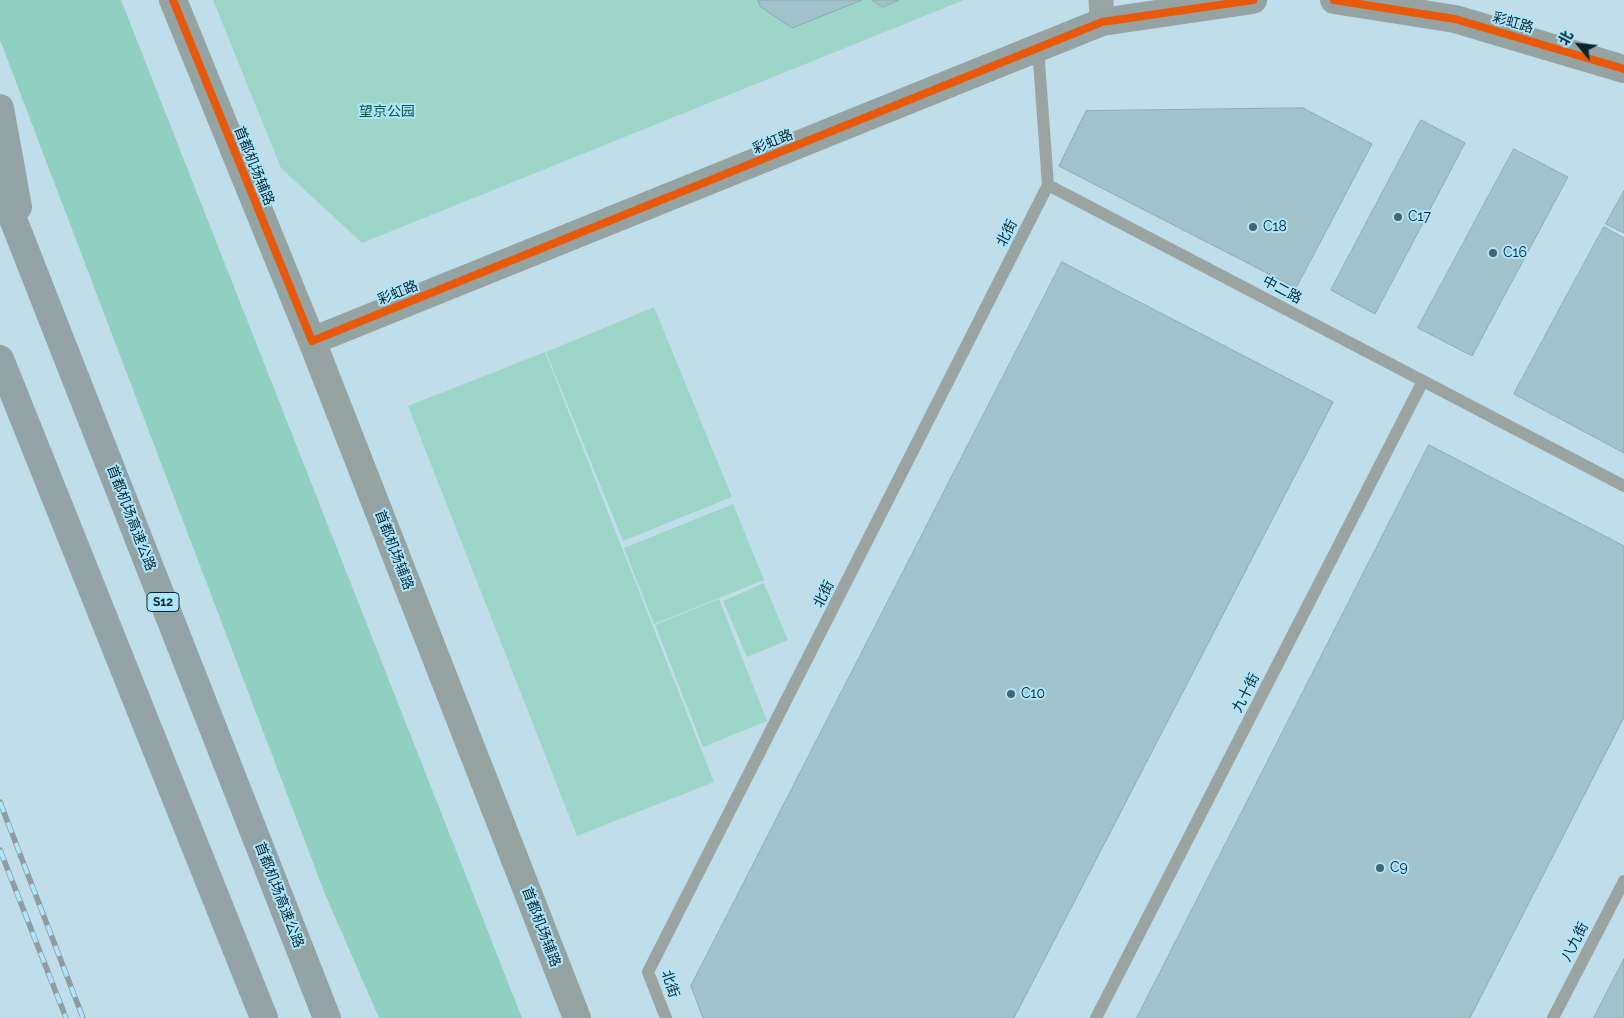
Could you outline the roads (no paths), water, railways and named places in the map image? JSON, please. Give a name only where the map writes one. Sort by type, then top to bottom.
[{"type":"highway","points":[[0,108],[27,255]]},
{"type":"highway","name":"首都机场高速公路","points":[[0,186],[327,1018]]},
{"type":"highway","points":[[0,359],[264,1018]]},
{"type":"street","name":"首都机场辅路","points":[[173,0],[312,341],[576,1018]]},
{"type":"street","name":"彩虹路","points":[[312,341],[1038,48],[1102,11],[1253,0]]},
{"type":"street","name":"彩虹路","points":[[1334,0],[1454,19],[1624,69]]},
{"type":"lane","points":[[1038,48],[1048,185]]},
{"type":"lane","name":"中二路","points":[[1048,185],[1624,486]]},
{"type":"lane","name":"北街","points":[[666,1018],[648,972],[1048,185]]},
{"type":"lane","name":"九十街","points":[[1096,1018],[1423,381]]},
{"type":"lane","name":"八九街","points":[[1553,1018],[1624,880]]},
{"type":"railway","points":[[0,802],[83,1018]]},
{"type":"railway","points":[[0,850],[66,1018]]},
{"type":"place","name":"C17","points":[[1398,217]]},
{"type":"place","name":"C18","points":[[1253,227]]},
{"type":"place","name":"C16","points":[[1493,253]]},
{"type":"place","name":"C10","points":[[1011,694]]},
{"type":"place","name":"C9","points":[[1380,868]]},
{"type":"park label","name":"望京公园","points":[[387,112]]}]
